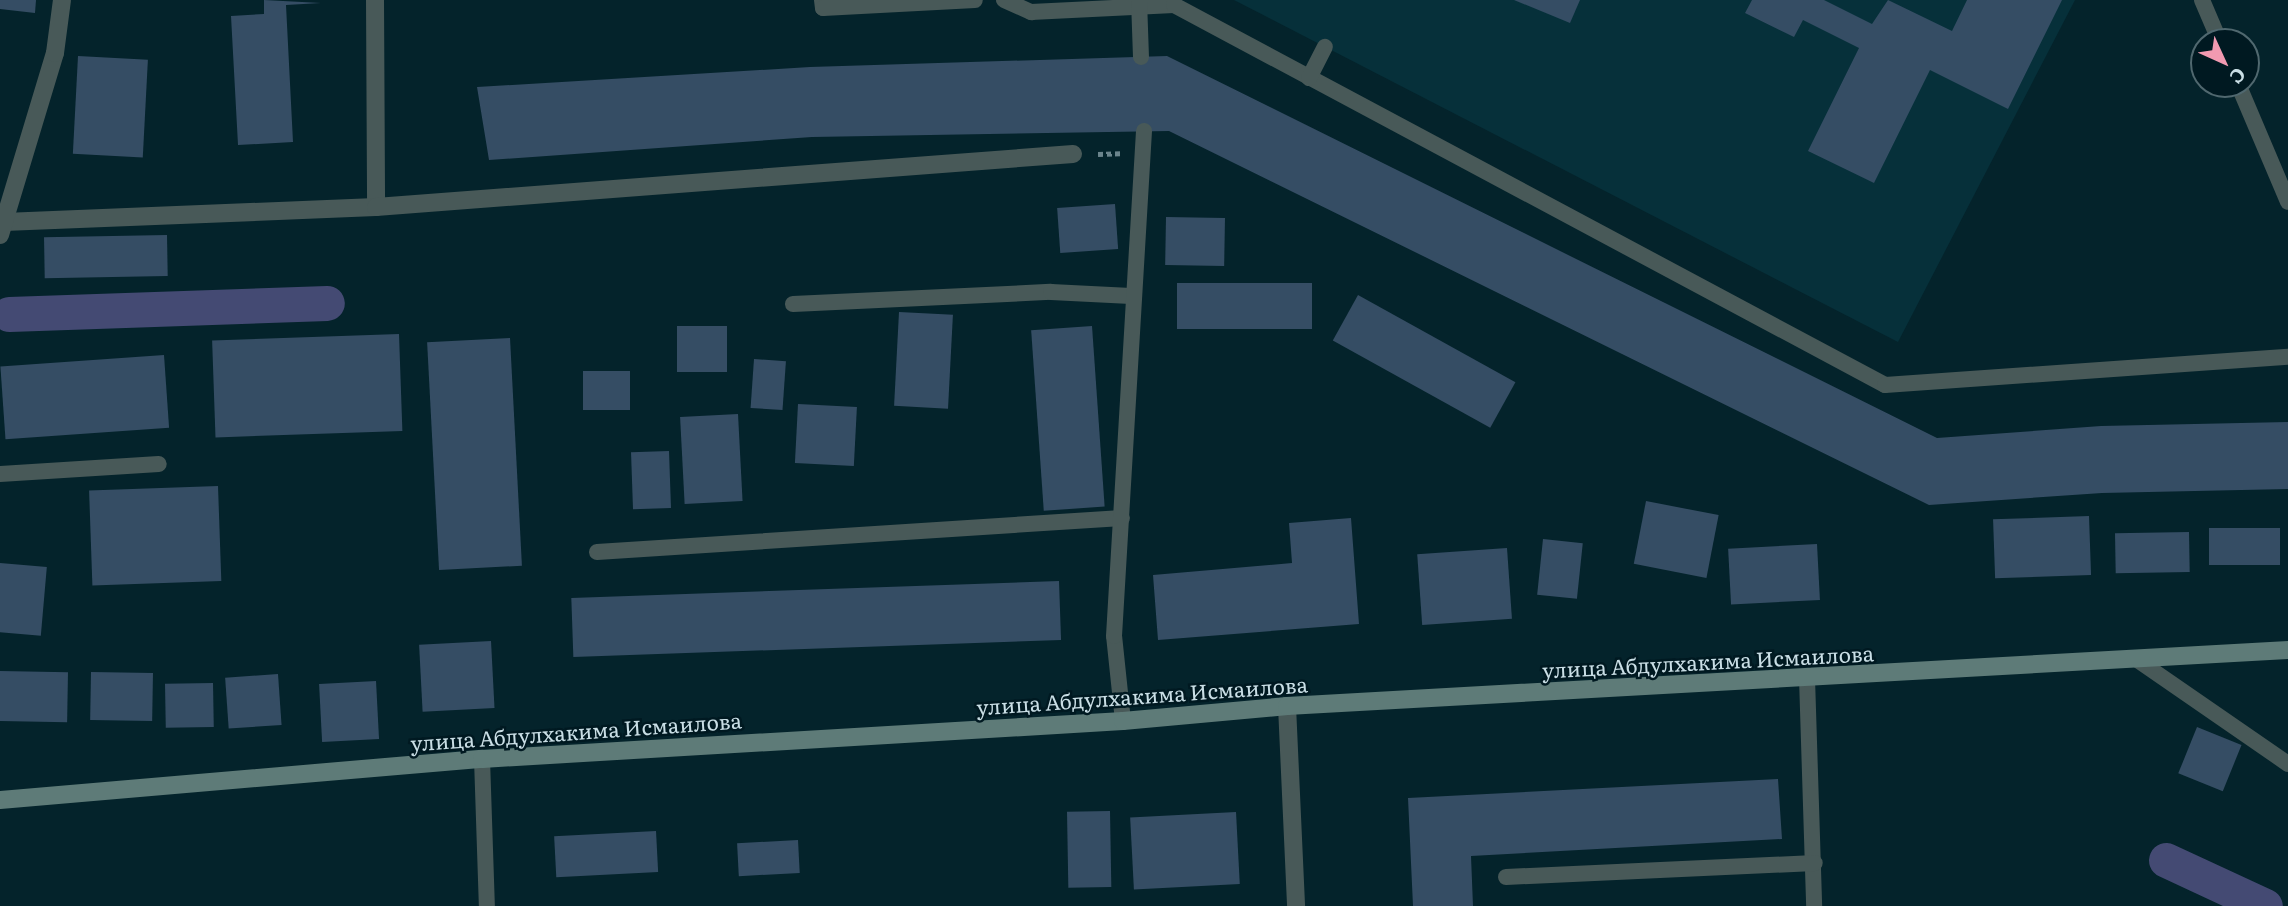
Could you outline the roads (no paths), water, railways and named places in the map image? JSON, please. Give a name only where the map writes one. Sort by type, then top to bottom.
[{"type":"main road","name":"улица Абдулхакима Исмаилова","points":[[0,800],[482,759],[1123,721],[1287,706],[2288,650]]},
{"type":"street","points":[[62,0],[55,53],[2,229],[376,207],[1073,154]]},
{"type":"street","points":[[375,0],[376,207]]},
{"type":"street","points":[[1287,706],[1296,906]]},
{"type":"lane","points":[[822,0],[823,8],[975,0]]},
{"type":"lane","points":[[1004,0],[1031,12],[1175,3],[1309,78],[1885,385],[2288,357]]},
{"type":"lane","points":[[2202,0],[2214,28]]},
{"type":"lane","points":[[1139,4],[1142,57]]},
{"type":"lane","points":[[1309,78],[1325,47]]},
{"type":"lane","points":[[2244,98],[2288,202]]},
{"type":"lane","points":[[1123,721],[1114,636],[1131,296],[1143,131]]},
{"type":"lane","points":[[793,304],[1051,292],[1131,296]]},
{"type":"lane","points":[[0,474],[159,464]]},
{"type":"lane","points":[[597,552],[1122,518]]},
{"type":"lane","points":[[2136,659],[2288,764]]},
{"type":"lane","points":[[1807,678],[1815,863],[1814,906]]},
{"type":"lane","points":[[482,759],[487,906]]},
{"type":"lane","points":[[1506,877],[1815,863]]},
{"type":"waterway","points":[[9,314],[327,303]]},
{"type":"waterway","points":[[2166,860],[2265,906]]}]
